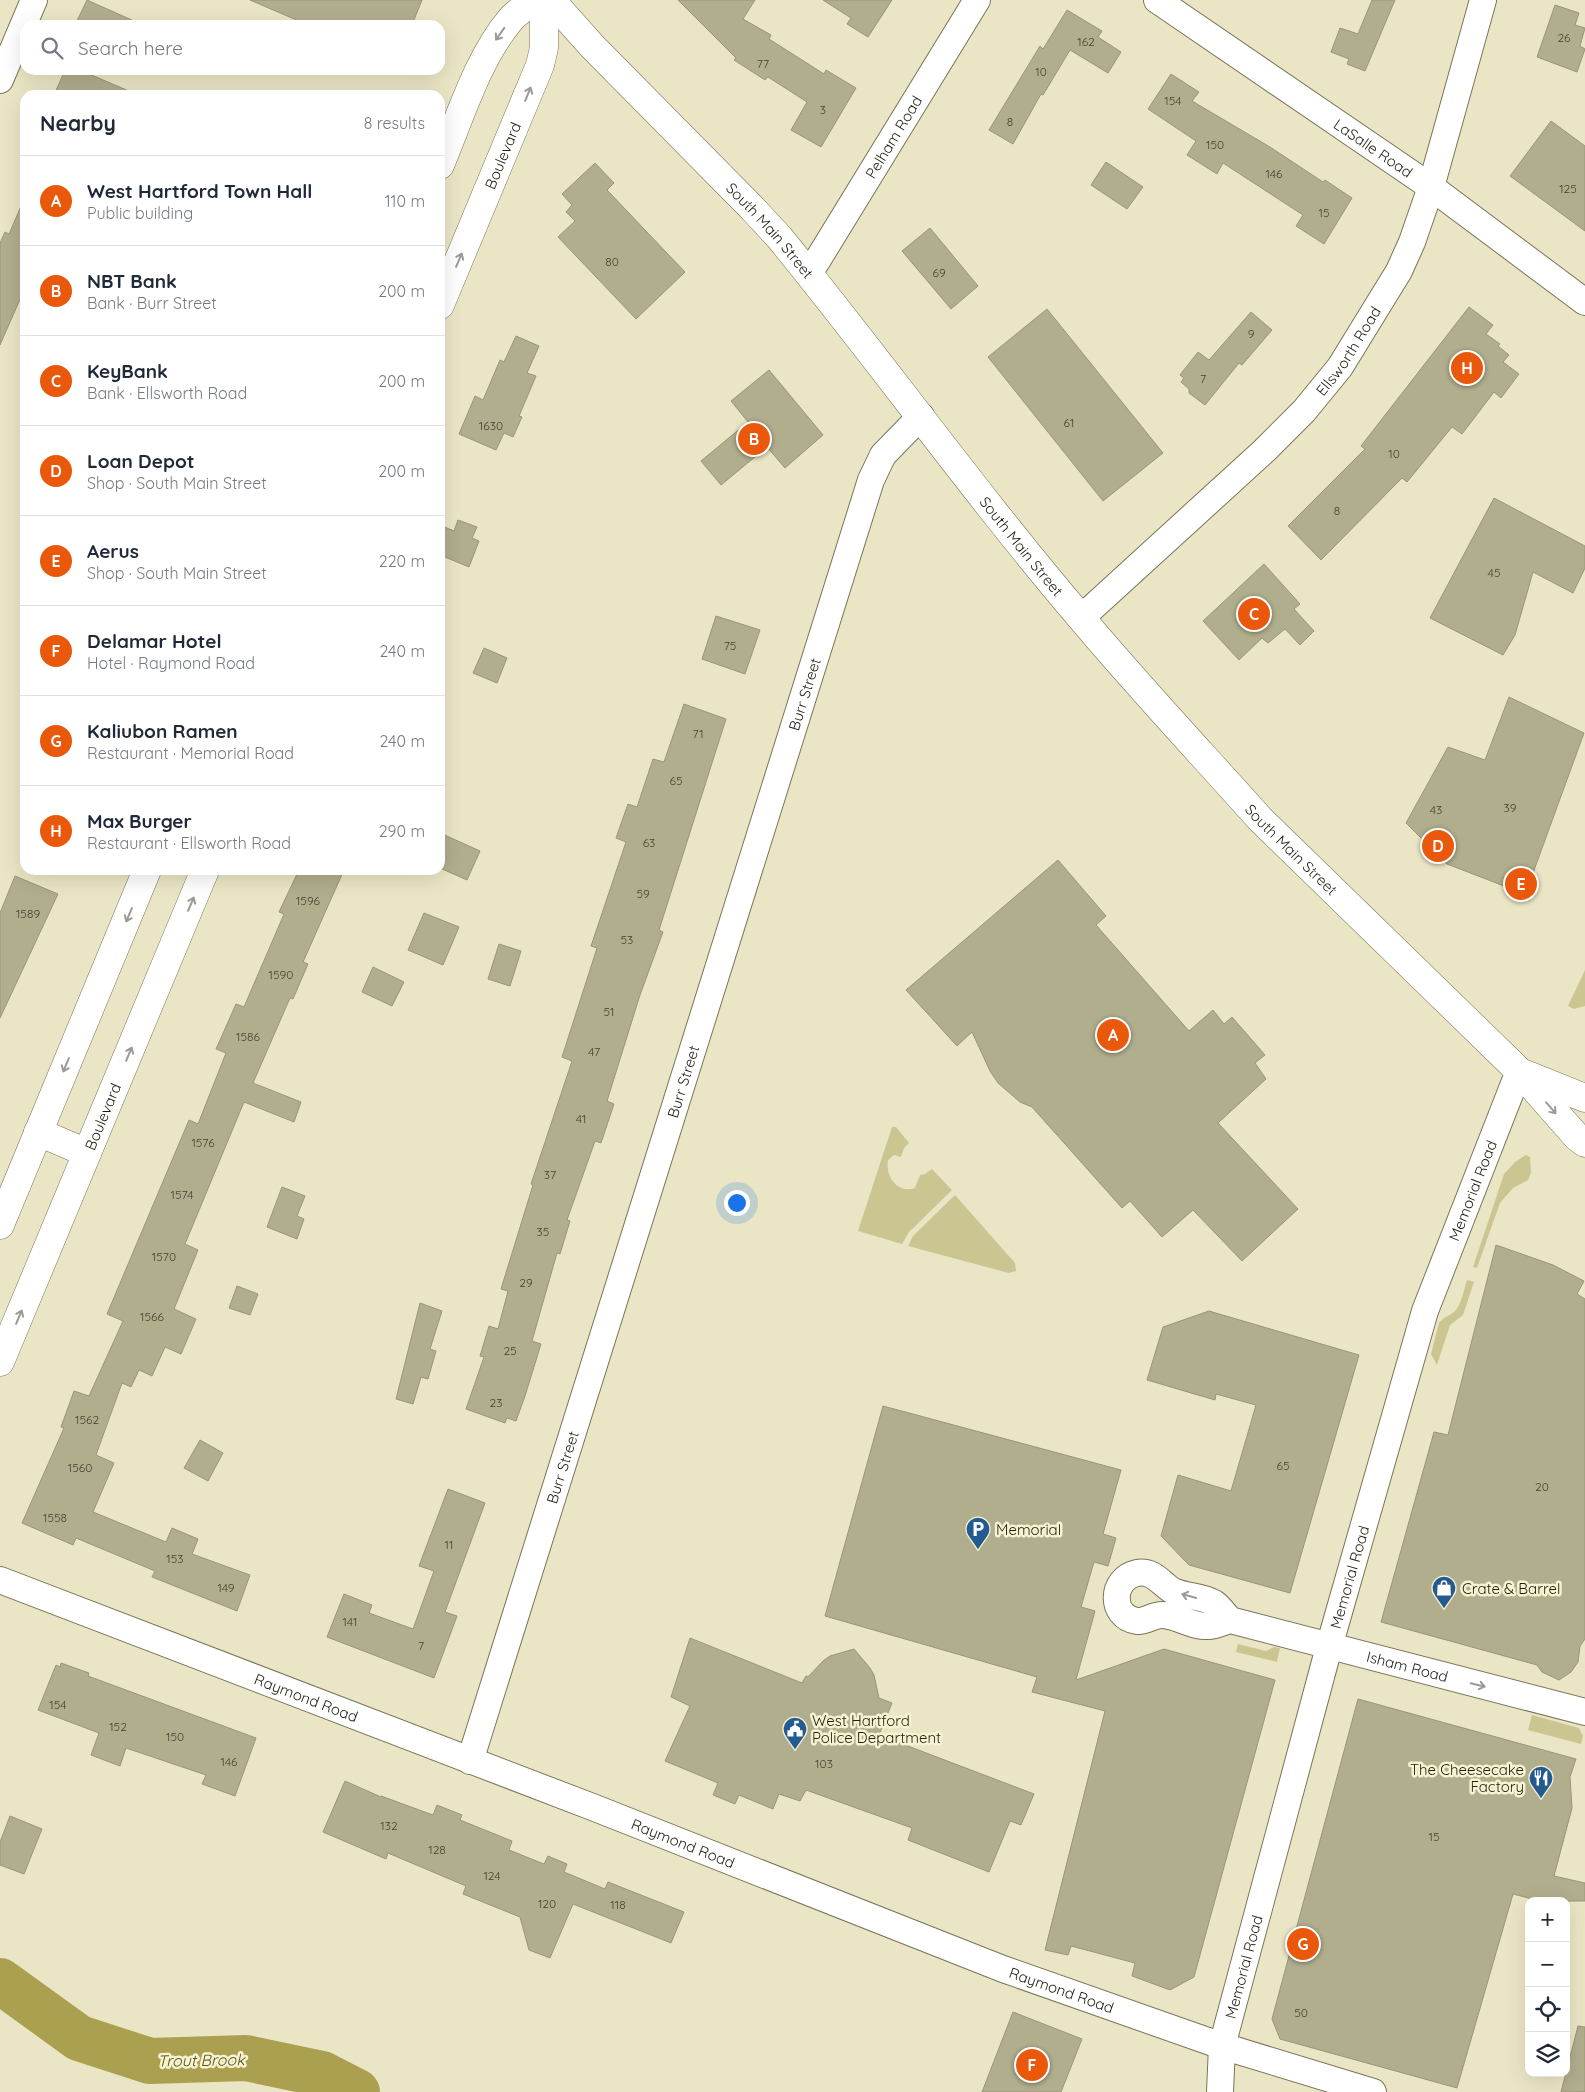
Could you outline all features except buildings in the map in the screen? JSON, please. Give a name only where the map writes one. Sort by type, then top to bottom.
[{"type":"main road","points":[[445,153],[483,63],[497,38],[512,18],[535,0]]},
{"type":"main road","name":"Boulevard","points":[[445,293],[540,65],[544,48],[544,0]]},
{"type":"main road","name":"South Main Street","points":[[551,0],[592,46],[753,209],[809,274],[921,416],[966,477],[1081,618],[1261,820],[1519,1071],[1577,1137],[1585,1143]]},
{"type":"main road","points":[[0,1224],[145,875]]},
{"type":"main road","name":"Boulevard","points":[[0,1362],[203,875]]},
{"type":"main road","name":"South Main Street","points":[[1519,1071],[1585,1098]]},
{"type":"main road","points":[[38,1132],[87,1153]]},
{"type":"street","points":[[26,20],[34,0]]},
{"type":"street","name":"Pelham Road","points":[[809,274],[977,0]]},
{"type":"street","name":"LaSalle Road","points":[[1157,0],[1431,188],[1585,302]]},
{"type":"street","name":"Ellsworth Road","points":[[1081,618],[1265,450],[1304,410],[1340,367],[1399,271],[1412,242],[1431,188],[1483,0]]},
{"type":"street","points":[[0,80],[20,33]]},
{"type":"street","name":"Burr Street","points":[[470,1761],[868,488],[883,455],[921,416]]},
{"type":"street","name":"Memorial Road","points":[[1220,2092],[1222,2046],[1329,1647],[1425,1311],[1519,1071]]},
{"type":"street","name":"Raymond Road","points":[[0,1580],[1004,1969],[1222,2046],[1372,2092]]},
{"type":"street","name":"Isham Road","points":[[1230,1620],[1585,1712]]},
{"type":"shaded area","points":[[1585,970],[1585,1006],[1574,1009],[1568,1006]]},
{"type":"shaded area","points":[[892,1127],[896,1127],[909,1143],[904,1148],[901,1157],[894,1155],[888,1160],[888,1172],[894,1182],[903,1188],[915,1188],[920,1175],[932,1169],[952,1190],[909,1232],[902,1244],[858,1231]]},
{"type":"shaded area","points":[[1526,1155],[1530,1157],[1531,1173],[1528,1180],[1513,1188],[1500,1203],[1477,1268],[1473,1267],[1504,1174],[1515,1162]]},
{"type":"shaded area","points":[[955,1195],[1015,1263],[1016,1271],[1009,1273],[908,1246],[913,1236]]},
{"type":"shaded area","points":[[1467,1280],[1474,1282],[1463,1315],[1450,1325],[1437,1365],[1431,1354],[1439,1323],[1457,1308]]},
{"type":"shaded area","points":[[1238,1644],[1266,1651],[1274,1647],[1280,1648],[1277,1662],[1236,1652]]},
{"type":"shaded area","points":[[1532,1715],[1579,1728],[1583,1736],[1581,1744],[1528,1730]]},
{"type":"waterway","name":"Trout Brook","points":[[0,1981],[79,2038],[150,2061],[246,2058],[322,2074],[357,2092]]},
{"type":"place","name":"Max Burger","points":[[1467,368]]},
{"type":"place","name":"NBT Bank","points":[[754,439]]},
{"type":"place","name":"KeyBank","points":[[1254,614]]},
{"type":"place","name":"Loan Depot","points":[[1438,846]]},
{"type":"place","name":"Aerus","points":[[1521,884]]},
{"type":"place","name":"West Hartford Town Hall","points":[[1113,1035]]},
{"type":"place","name":"Memorial","points":[[978,1550]]},
{"type":"place","name":"Crate & Barrel","points":[[1444,1609]]},
{"type":"place","name":"West Hartford Police Department","points":[[795,1750]]},
{"type":"place","name":"The Cheesecake Factory","points":[[1541,1799]]},
{"type":"place","name":"Kaliubon Ramen","points":[[1303,1944]]},
{"type":"place","name":"Delamar Hotel","points":[[1032,2065]]}]
